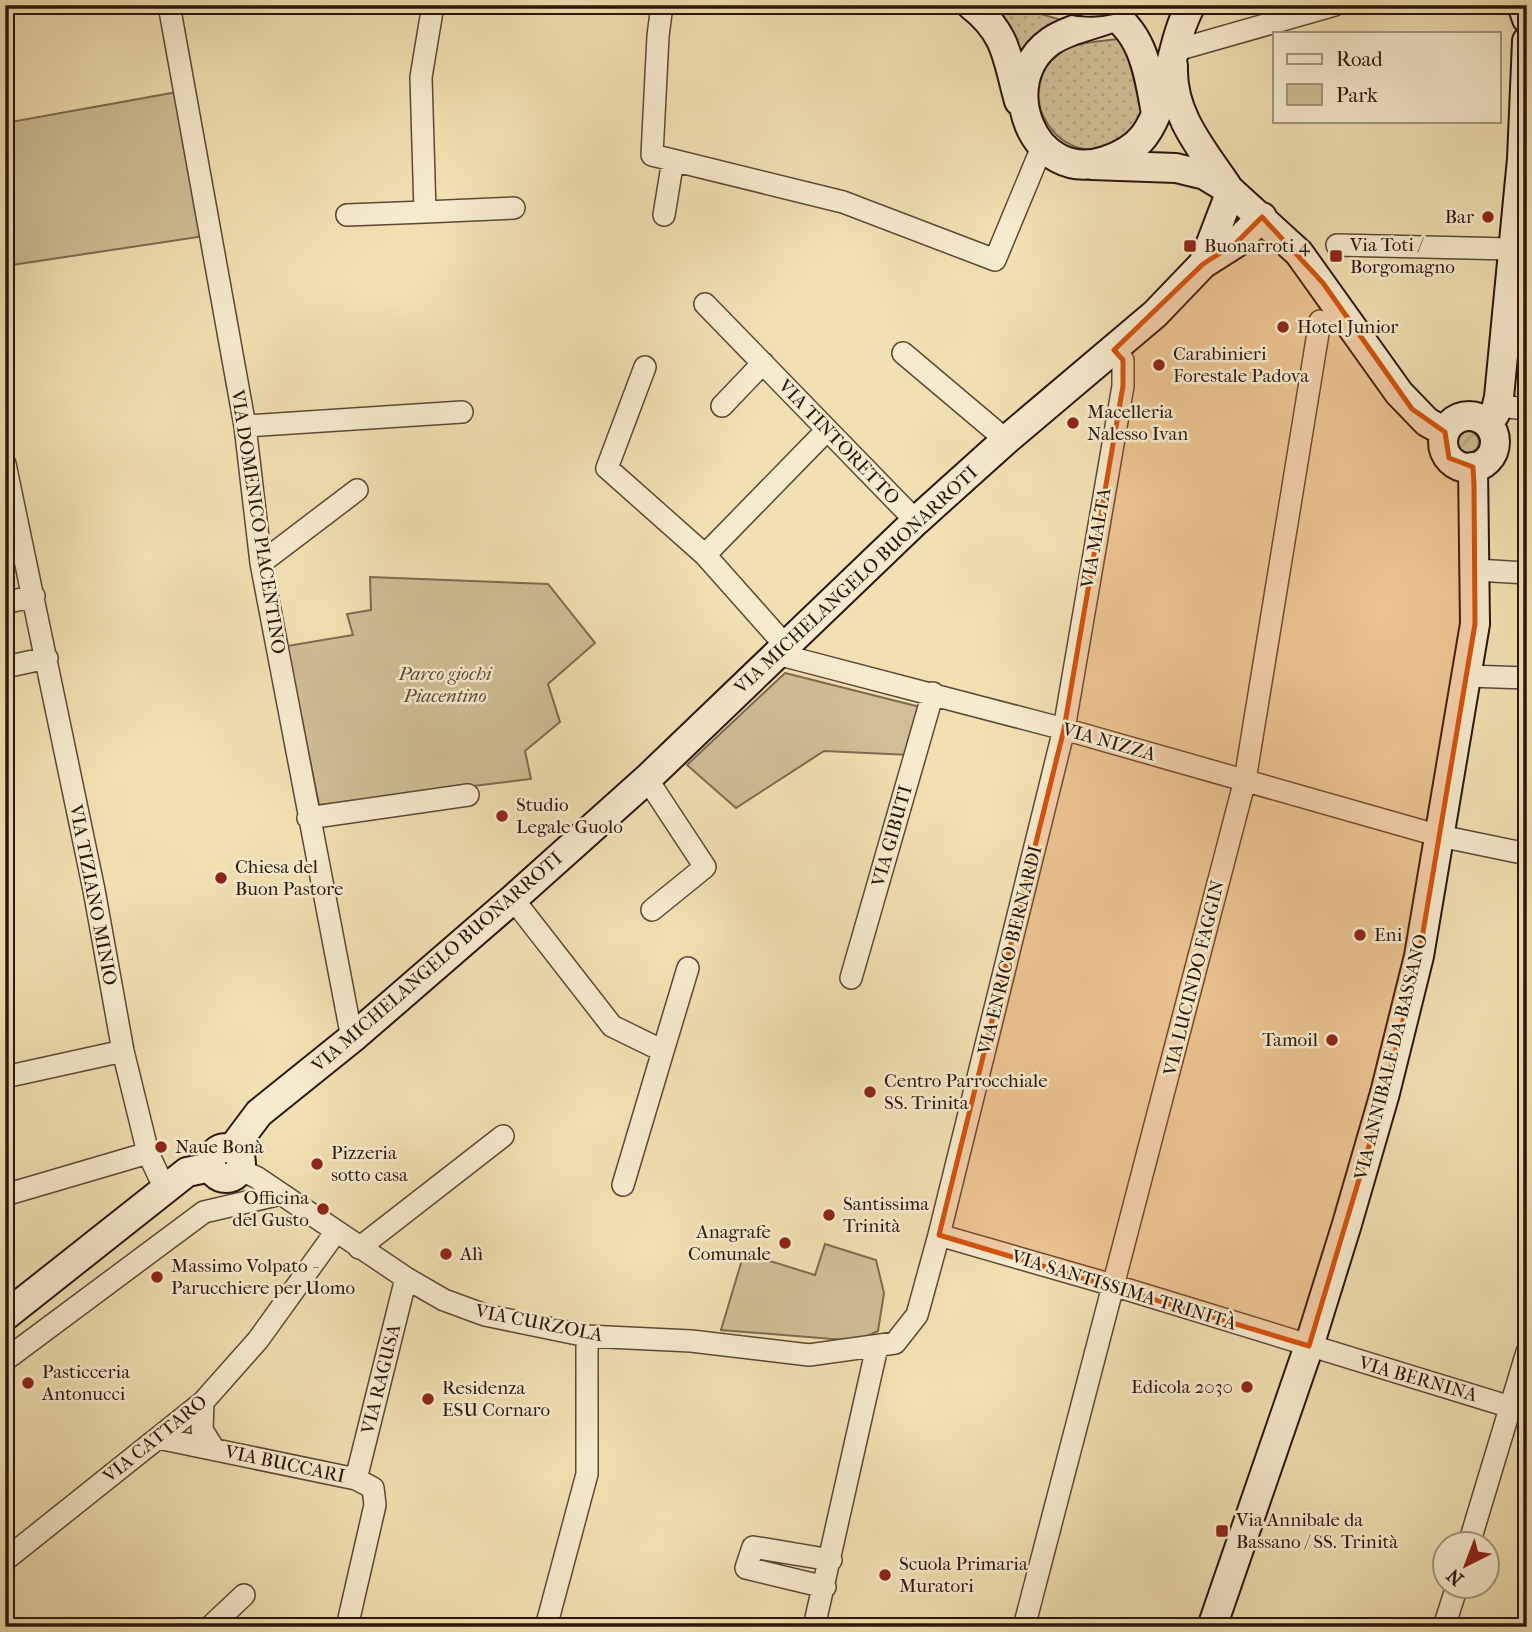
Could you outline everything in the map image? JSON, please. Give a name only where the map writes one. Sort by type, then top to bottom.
[{"type":"street","name":"VIA DOMENICO PIACENTINO","points":[[169,5],[245,426],[261,564],[350,1028],[356,1035]]},
{"type":"street","points":[[425,212],[421,77],[433,5]]},
{"type":"street","points":[[663,5],[658,36],[652,155],[843,202],[995,260],[1042,147]]},
{"type":"street","points":[[971,5],[999,32],[1024,117],[1042,147],[1085,166],[1176,168],[1205,175],[1231,191],[1299,253],[1412,409],[1445,432]]},
{"type":"street","points":[[1191,5],[1173,86],[1181,113],[1194,139],[1231,191]]},
{"type":"street","points":[[1179,51],[1335,5]]},
{"type":"street","points":[[1522,5],[1527,19]]},
{"type":"street","points":[[1024,117],[1026,80],[1039,53],[1058,37],[1106,11],[1134,34],[1150,75],[1156,111]]},
{"type":"street","points":[[1527,41],[1522,159],[1492,415],[1492,453],[1481,465],[1473,467],[1464,467],[1449,458],[1443,441],[1445,432],[1458,418],[1492,415],[1527,409]]},
{"type":"street","points":[[1085,166],[1134,147],[1145,135],[1179,51]]},
{"type":"street","points":[[664,215],[673,160]]},
{"type":"street","name":"VIA MICHELANGELO BUONARROTI","points":[[1203,264],[1231,191]]},
{"type":"street","points":[[347,215],[514,208]]},
{"type":"street","name":"VIA MICHELANGELO BUONARROTI","points":[[5,1315],[187,1172],[211,1167],[216,1151],[236,1159],[259,1113],[356,1035],[513,899],[647,779],[916,521],[1006,440],[1155,314],[1203,264],[1236,243],[1262,217]]},
{"type":"street","points":[[1337,245],[1511,249]]},
{"type":"street","name":"VIA TINTORETTO","points":[[705,304],[916,521]]},
{"type":"street","name":"VIA LUCINDO FAGGIN","points":[[1026,1626],[1245,780],[1320,321]]},
{"type":"street","name":"VIA MALTA","points":[[1064,729],[1123,386],[1123,360],[1114,350]]},
{"type":"street","points":[[903,353],[1006,440]]},
{"type":"street","name":"VIA TINTORETTO","points":[[722,406],[763,363]]},
{"type":"street","points":[[645,368],[607,468],[705,555],[781,649]]},
{"type":"street","points":[[245,426],[462,412]]},
{"type":"street","points":[[705,555],[827,430]]},
{"type":"street","name":"VIA TIZIANO MINIO","points":[[5,464],[12,530],[34,596],[124,1051],[148,1153],[165,1189]]},
{"type":"street","name":"VIA ANNIBALE DA BASSANO","points":[[1212,1627],[1309,1346],[1385,1093],[1419,957],[1475,624],[1473,467]]},
{"type":"street","points":[[261,564],[358,490]]},
{"type":"street","points":[[1476,570],[1527,573]]},
{"type":"street","points":[[5,603],[34,596]]},
{"type":"street","name":"VIA NIZZA","points":[[781,649],[1440,836],[1527,854]]},
{"type":"street","points":[[5,667],[47,658]]},
{"type":"street","points":[[1468,676],[1527,678]]},
{"type":"street","name":"VIA GIBUTI","points":[[851,978],[933,693]]},
{"type":"street","name":"VIA ENRICO BERNARDI","points":[[877,1347],[895,1343],[917,1315],[1064,729]]},
{"type":"street","points":[[647,779],[705,867],[652,910]]},
{"type":"street","points":[[308,818],[468,795]]},
{"type":"street","points":[[513,899],[612,1026],[663,1051]]},
{"type":"street","points":[[623,1185],[688,968]]},
{"type":"street","points":[[5,1077],[124,1051]]},
{"type":"street","points":[[359,1248],[503,1136]]},
{"type":"street","points":[[5,1195],[148,1153]]},
{"type":"street","name":"VIA CURZOLA","points":[[236,1159],[335,1233],[406,1278],[444,1300],[485,1315],[587,1336],[691,1341],[810,1355],[877,1347]]},
{"type":"street","points":[[5,1360],[204,1212],[281,1194]]},
{"type":"street","name":"VIA CATTARO","points":[[5,1560],[203,1402],[258,1340],[335,1233]]},
{"type":"street","name":"VIA SANTISSIMA TRINITÀ","points":[[939,1235],[1309,1346]]},
{"type":"street","name":"VIA RAGUSA","points":[[356,1479],[406,1278]]},
{"type":"street","points":[[546,1627],[587,1474],[587,1336]]},
{"type":"street","name":"VIA BERNINA","points":[[1309,1346],[1519,1409]]},
{"type":"street","points":[[814,1627],[877,1347]]},
{"type":"street","points":[[1475,1530],[1519,1409],[1527,1352]]},
{"type":"street","name":"VIA BUCCARI","points":[[203,1402],[202,1430],[214,1448]]},
{"type":"street","name":"VIA BUCCARI","points":[[158,1438],[356,1479]]},
{"type":"street","points":[[347,1627],[375,1505],[373,1488],[356,1479]]},
{"type":"street","points":[[825,1587],[746,1568],[753,1547],[831,1560]]},
{"type":"street","points":[[210,1627],[244,1595]]},
{"type":"street","points":[[1444,1627],[1453,1600]]},
{"type":"highlighted area","points":[[1262,217],[1323,283],[1412,409],[1445,432],[1449,458],[1473,467],[1474,484],[1475,624],[1419,956],[1385,1093],[1309,1346],[939,1235],[1064,729],[1123,386],[1123,360],[1114,350],[1203,264],[1236,243]]},
{"type":"green space","points":[[989,5],[1009,5],[1062,20],[1021,72]]},
{"type":"green space","points":[[1127,38],[1144,104],[1138,123],[1122,140],[1100,149],[1079,148],[1062,139],[1048,125],[1040,107],[1038,87],[1044,69],[1059,53],[1074,46]]},
{"type":"green space","points":[[183,91],[205,236],[5,266],[5,123]]},
{"type":"green space","points":[[1464,431],[1472,431],[1479,438],[1479,446],[1472,453],[1464,453],[1457,446],[1457,438]]},
{"type":"green space","name":"Parco giochi Piacentino","points":[[370,577],[548,584],[595,643],[548,684],[560,722],[525,751],[531,779],[319,805],[287,646],[353,635],[347,614],[371,610]]},
{"type":"green space","points":[[785,673],[928,709],[910,755],[824,751],[736,808],[687,765]]},
{"type":"green space","points":[[825,1244],[876,1260],[884,1293],[878,1331],[857,1341],[721,1330],[744,1253],[815,1275]]},
{"type":"tram line","points":[[1036,5],[1086,17],[1111,15],[1135,5]]},
{"type":"tram line","points":[[1077,5],[1102,8]]},
{"type":"place","name":"Bar","points":[[1488,217]]},
{"type":"place","name":"Buonarroti 4","points":[[1190,246]]},
{"type":"place","name":"Via Toti / Borgomagno","points":[[1336,256]]},
{"type":"place","name":"Hotel Junior","points":[[1283,327]]},
{"type":"place","name":"Carabinieri Forestale Padova","points":[[1159,365]]},
{"type":"place","name":"Macelleria Nalesso Ivan","points":[[1073,423]]},
{"type":"place","name":"Studio Legale Guolo","points":[[502,816]]},
{"type":"place","name":"Chiesa del Buon Pastore","points":[[221,878]]},
{"type":"place","name":"Eni","points":[[1360,935]]},
{"type":"place","name":"Tamoil","points":[[1332,1040]]},
{"type":"place","name":"Centro Parrocchiale SS. Trinita","points":[[870,1092]]},
{"type":"place","name":"Naue Bonà","points":[[161,1147]]},
{"type":"place","name":"Pizzeria sotto casa","points":[[317,1164]]},
{"type":"place","name":"Officina del Gusto","points":[[323,1209]]},
{"type":"place","name":"Santissima Trinità","points":[[829,1215]]},
{"type":"place","name":"Anagrafe Comunale","points":[[785,1243]]},
{"type":"place","name":"Alì","points":[[446,1254]]},
{"type":"place","name":"Massimo Volpato - Parucchiere per Uomo","points":[[157,1277]]},
{"type":"place","name":"Pasticceria Antonucci","points":[[28,1383]]},
{"type":"place","name":"Edicola 2030","points":[[1247,1387]]},
{"type":"place","name":"Residenza ESU Cornaro","points":[[428,1399]]},
{"type":"place","name":"Via Annibale da Bassano / SS. Trinità","points":[[1222,1531]]},
{"type":"place","name":"Scuola Primaria Muratori","points":[[885,1575]]}]
